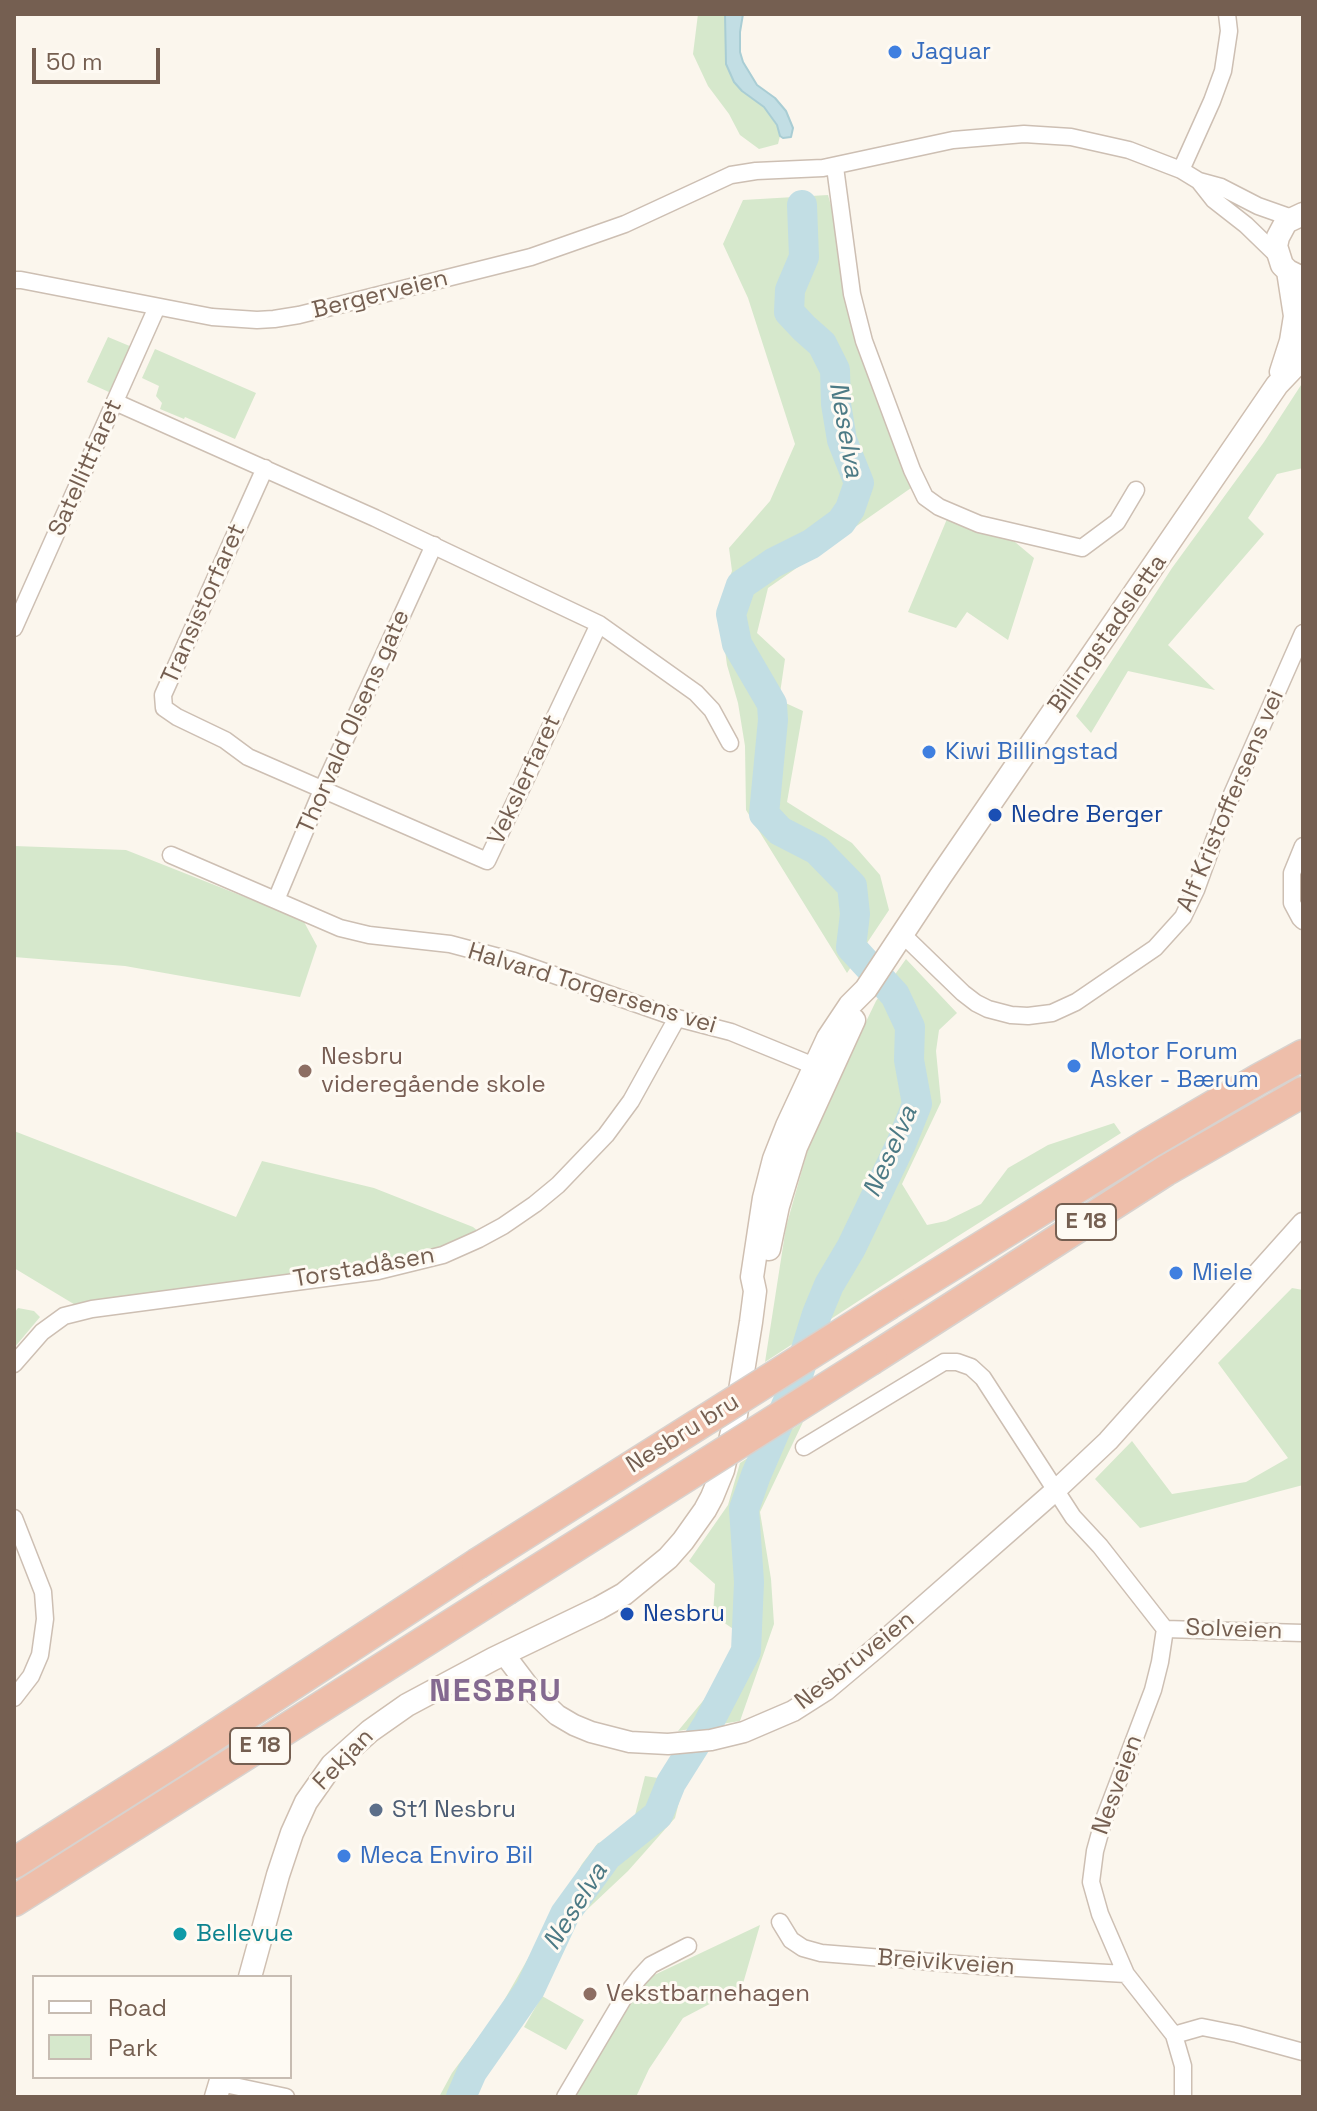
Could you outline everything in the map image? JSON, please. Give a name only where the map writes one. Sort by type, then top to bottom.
[{"type":"highway","name":"Nesbru bru","points":[[14,1863],[477,1564],[889,1304],[1148,1144],[1303,1055]]},
{"type":"highway","name":"Nesbru bru","points":[[14,1901],[1165,1171],[1303,1092]]},
{"type":"main road","points":[[1290,268],[1278,237],[1282,228],[1298,216]]},
{"type":"main road","name":"Billingstadsletta","points":[[1277,385],[1291,341],[1295,316],[1290,268]]},
{"type":"main road","name":"Billingstadsletta","points":[[822,1069],[852,1025],[866,989],[902,934],[1277,385],[1296,365],[1303,352]]},
{"type":"main road","points":[[504,1654],[624,1594],[668,1558],[695,1525],[712,1497],[723,1470],[740,1391],[755,1291],[762,1280],[778,1206],[822,1069]]},
{"type":"main road","name":"Fekjan","points":[[251,1975],[287,1846],[306,1802],[323,1777],[361,1739],[389,1717],[504,1654]]},
{"type":"street","points":[[1181,170],[1223,71],[1229,31],[1227,14]]},
{"type":"street","points":[[1136,490],[1117,522],[1082,548],[979,524],[939,507],[925,497],[864,341],[852,294],[829,168],[953,140],[1024,134],[1071,137],[1129,150],[1181,170],[1199,181],[1221,187],[1258,206],[1298,216]]},
{"type":"street","name":"Bergerveien","points":[[14,280],[212,317],[257,320],[312,312],[475,273],[561,247],[625,224],[731,175],[829,168]]},
{"type":"street","points":[[1199,181],[1214,200],[1246,225],[1290,268]]},
{"type":"street","name":"Satellittfaret","points":[[15,624],[157,307]]},
{"type":"street","points":[[115,402],[434,545],[599,624],[696,693],[712,710],[730,743]]},
{"type":"street","name":"Transistorfaret","points":[[265,468],[163,695],[164,708],[225,740],[248,757],[322,790]]},
{"type":"street","name":"Thorvald Olsens gate","points":[[276,900],[322,790],[434,545]]},
{"type":"street","name":"Vekslerfaret","points":[[322,790],[487,861],[599,624]]},
{"type":"street","name":"Alf Kristoffersens vei","points":[[902,934],[976,1003],[1011,1015],[1052,1013],[1064,1008],[1099,988],[1155,948],[1183,917],[1196,890],[1225,810],[1303,633]]},
{"type":"street","points":[[1303,846],[1292,873],[1292,903],[1303,921]]},
{"type":"street","name":"Halvard Torgersens vei","points":[[171,855],[340,928],[369,935],[450,944],[514,961],[677,1018],[731,1032],[822,1069]]},
{"type":"street","name":"Torstadåsen","points":[[14,1364],[42,1332],[64,1316],[92,1309],[378,1271],[443,1255],[479,1239],[535,1204],[558,1185],[606,1135],[631,1101],[677,1018]]},
{"type":"street","name":"Nesbruveien","points":[[504,1654],[529,1688],[557,1715],[591,1732],[630,1742],[668,1744],[711,1740],[744,1732],[793,1711],[826,1690],[1108,1441],[1303,1223]]},
{"type":"street","points":[[804,1447],[944,1362],[971,1367],[983,1378],[1073,1517],[1100,1546],[1165,1629]]},
{"type":"street","points":[[14,1518],[43,1592],[45,1619],[40,1655],[31,1676],[14,1698]]},
{"type":"street","name":"Solveien","points":[[1165,1629],[1303,1633]]},
{"type":"street","name":"Nesveien","points":[[1165,1629],[1153,1690],[1103,1822],[1091,1882],[1100,1914],[1126,1974],[1174,2035],[1183,2066],[1183,2097]]},
{"type":"street","name":"Breivikveien","points":[[780,1922],[791,1940],[803,1948],[821,1953],[959,1965],[1126,1974]]},
{"type":"street","points":[[565,2097],[623,1999],[639,1978],[651,1965],[688,1946]]},
{"type":"street","points":[[1174,2035],[1202,2027],[1303,2052]]},
{"type":"street","points":[[219,2086],[286,2097]]},
{"type":"green space","points":[[698,14],[725,14],[726,64],[734,82],[764,107],[777,126],[780,136],[778,144],[759,149],[740,135],[708,86],[693,54]]},
{"type":"green space","points":[[828,195],[911,488],[768,588],[757,633],[785,659],[779,700],[803,711],[787,802],[852,843],[880,875],[889,910],[847,973],[746,810],[745,746],[738,703],[727,665],[719,605],[732,571],[729,548],[770,501],[795,444],[748,298],[723,244],[743,200]]},
{"type":"green space","points":[[108,337],[132,347],[111,393],[87,382]]},
{"type":"green space","points":[[155,349],[256,393],[235,439],[160,409],[162,403],[156,396],[159,386],[142,378]]},
{"type":"green space","points":[[1303,382],[1303,468],[1277,474],[1248,518],[1264,534],[1168,645],[1215,690],[1128,671],[1091,733],[1076,716],[1172,568],[1264,442]]},
{"type":"green space","points":[[947,519],[1015,542],[1034,558],[1008,640],[967,612],[956,628],[908,612]]},
{"type":"green space","points":[[14,846],[126,850],[303,920],[317,946],[300,997],[125,966],[14,957]]},
{"type":"green space","points":[[906,959],[957,1013],[939,1030],[936,1051],[941,1102],[902,1184],[927,1225],[946,1221],[981,1204],[1008,1168],[1048,1145],[1114,1123],[1121,1133],[765,1362],[786,1227],[813,1131],[876,1001]]},
{"type":"green space","points":[[14,1131],[236,1217],[262,1161],[374,1188],[473,1227],[483,1235],[366,1267],[87,1312],[14,1268]]},
{"type":"green space","points":[[1292,1288],[1303,1290],[1303,1485],[1140,1528],[1095,1479],[1132,1441],[1172,1494],[1246,1482],[1288,1458],[1218,1363]]},
{"type":"green space","points":[[18,1308],[34,1311],[40,1317],[14,1348],[14,1313]]},
{"type":"green space","points":[[803,1422],[760,1512],[771,1579],[774,1624],[740,1721],[678,1731],[712,1690],[735,1652],[739,1633],[713,1615],[715,1584],[689,1561],[728,1505],[740,1463]]},
{"type":"green space","points":[[645,1776],[684,1782],[675,1818],[628,1871],[576,1920],[558,1948],[538,1996],[488,2068],[474,2097],[439,2097],[452,2073],[498,2011],[582,1864],[598,1843],[608,1841],[634,1819]]},
{"type":"green space","points":[[760,1925],[742,1987],[683,2018],[649,2069],[636,2097],[576,2097],[596,2049],[625,2000],[650,1977]]},
{"type":"green space","points":[[542,1996],[584,2020],[566,2050],[524,2027]]},
{"type":"water","points":[[725,14],[743,14],[740,52],[743,62],[757,85],[786,111],[793,128],[791,137],[780,136],[777,125],[764,107],[734,82],[726,64]]},
{"type":"waterway","name":"Neselva","points":[[461,2097],[472,2072],[530,1989],[565,1914],[607,1856],[658,1815],[671,1783],[708,1724],[746,1651],[749,1582],[744,1509],[795,1385],[829,1285],[851,1248],[917,1104],[909,1060],[910,1027],[895,995],[851,947],[855,914],[852,886],[817,850],[780,831],[764,814],[772,704],[737,644],[731,614],[741,585],[773,563],[811,544],[841,522],[850,509],[859,483],[842,440],[835,370],[822,344],[789,312],[790,290],[804,257],[802,205]]},
{"type":"place","name":"Jaguar","points":[[895,52]]},
{"type":"place","name":"Kiwi Billingstad","points":[[929,752]]},
{"type":"place","name":"Nedre Berger","points":[[995,815]]},
{"type":"place","name":"Motor Forum Asker - Bærum","points":[[1074,1066]]},
{"type":"place","name":"Nesbru videregående skole","points":[[305,1071]]},
{"type":"place","name":"Miele","points":[[1176,1273]]},
{"type":"place","name":"Nesbru","points":[[627,1614]]},
{"type":"place","name":"St1 Nesbru","points":[[376,1810]]},
{"type":"place","name":"Meca Enviro Bil","points":[[344,1856]]},
{"type":"place","name":"Bellevue","points":[[180,1934]]},
{"type":"place","name":"Vekstbarnehagen","points":[[590,1994]]},
{"type":"district","name":"NESBRU","points":[[496,1692]]}]
